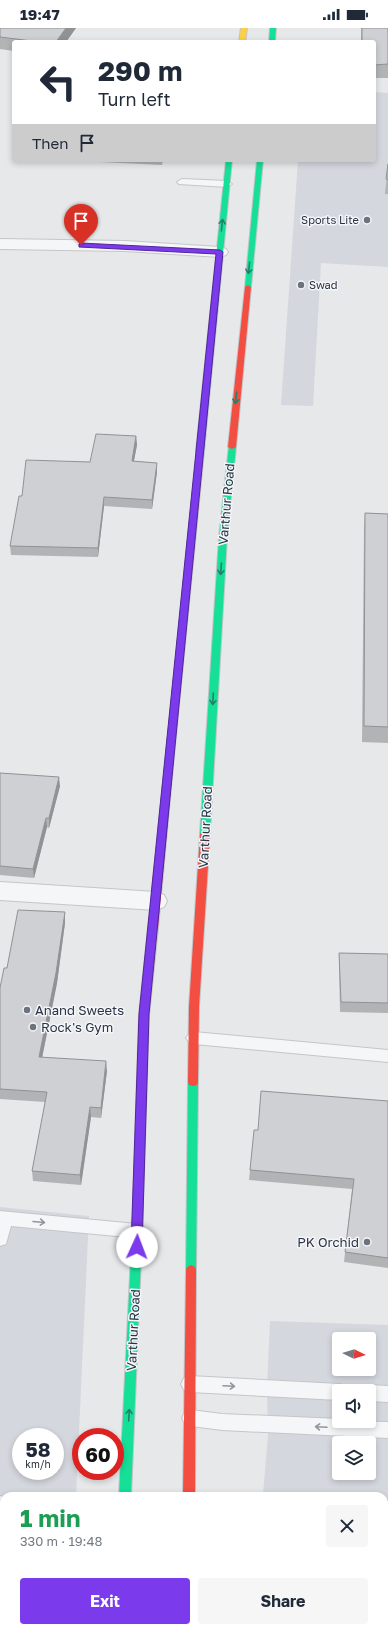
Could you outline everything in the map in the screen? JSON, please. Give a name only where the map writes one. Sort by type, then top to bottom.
[{"type":"main road","points":[[242,40],[244,28]]},
{"type":"main road","points":[[272,40],[273,28]]},
{"type":"main road","name":"Varthur Road","points":[[125,1492],[137,1231],[144,1014],[229,162]]},
{"type":"main road","name":"Varthur Road","points":[[189,1492],[195,999],[215,606],[260,162]]},
{"type":"main road","points":[[184,605],[198,605]]},
{"type":"street","points":[[0,244],[126,246],[220,252]]},
{"type":"street","points":[[0,891],[156,901]]},
{"type":"lane","points":[[182,182],[227,184]]},
{"type":"lane","points":[[194,1038],[388,1056]]},
{"type":"lane","points":[[0,1239],[2,1218],[137,1231]]},
{"type":"lane","points":[[190,1384],[332,1392]]},
{"type":"lane","points":[[376,1393],[388,1394]]},
{"type":"lane","points":[[191,1418],[222,1422],[388,1430]]},
{"type":"shaded area","points":[[376,92],[388,93],[388,267],[321,263],[313,406],[281,405],[298,162],[376,162]]},
{"type":"shaded area","points":[[0,1207],[89,1216],[79,1428],[72,1428],[72,1480],[77,1480],[76,1492],[0,1492]]},
{"type":"shaded area","points":[[270,1321],[388,1325],[388,1492],[263,1492],[268,1436],[267,1388]]},
{"type":"building","points":[[0,28],[66,28],[57,40],[24,40],[0,37]]},
{"type":"building","points":[[362,28],[388,28],[388,64],[376,65],[376,40],[362,40]]},
{"type":"building","points":[[388,164],[388,180],[386,179]]},
{"type":"building","points":[[96,434],[136,436],[132,461],[157,463],[152,500],[104,497],[98,548],[10,546],[19,496],[22,496],[26,460],[90,462]]},
{"type":"building","points":[[365,513],[388,514],[388,727],[364,726]]},
{"type":"building","points":[[0,773],[59,777],[49,818],[46,818],[33,869],[0,866]]},
{"type":"building","points":[[18,910],[65,912],[56,973],[39,1057],[106,1061],[101,1108],[90,1107],[80,1175],[32,1171],[47,1092],[0,1089],[0,988],[4,968],[7,968]]},
{"type":"building","points":[[339,953],[388,954],[388,1003],[341,1002]]},
{"type":"building","points":[[261,1091],[388,1101],[388,1258],[345,1252],[354,1179],[250,1170],[254,1130],[258,1130]]},
{"type":"traffic: fast","points":[[272,40],[273,28]]},
{"type":"traffic: fast","points":[[200,451],[229,162]]},
{"type":"traffic: fast","points":[[248,287],[260,162]]},
{"type":"traffic: fast","points":[[205,834],[223,537],[232,447]]},
{"type":"traffic: fast","points":[[191,1270],[193,1082]]},
{"type":"traffic: fast","points":[[125,1492],[137,1235]]},
{"type":"traffic: slow","points":[[242,40],[244,28]]},
{"type":"traffic: slow","points":[[170,755],[200,451]]},
{"type":"traffic: slow","points":[[137,1235],[144,1015],[153,928]]},
{"type":"traffic: jam","points":[[232,447],[248,287]]},
{"type":"traffic: jam","points":[[153,928],[170,755]]},
{"type":"traffic: jam","points":[[193,1082],[194,1007],[205,834]]},
{"type":"traffic: jam","points":[[189,1492],[191,1270]]},
{"type":"place","name":"Sports Lite","points":[[367,220]]},
{"type":"place","name":"Swad","points":[[301,285]]},
{"type":"place","name":"Anand Sweets","points":[[27,1010]]},
{"type":"place","name":"Rock's Gym","points":[[33,1027]]},
{"type":"place","name":"PK Orchid","points":[[367,1242]]},
{"type":"route","points":[[81,245],[126,246],[220,252],[144,1014],[137,1247]]}]
